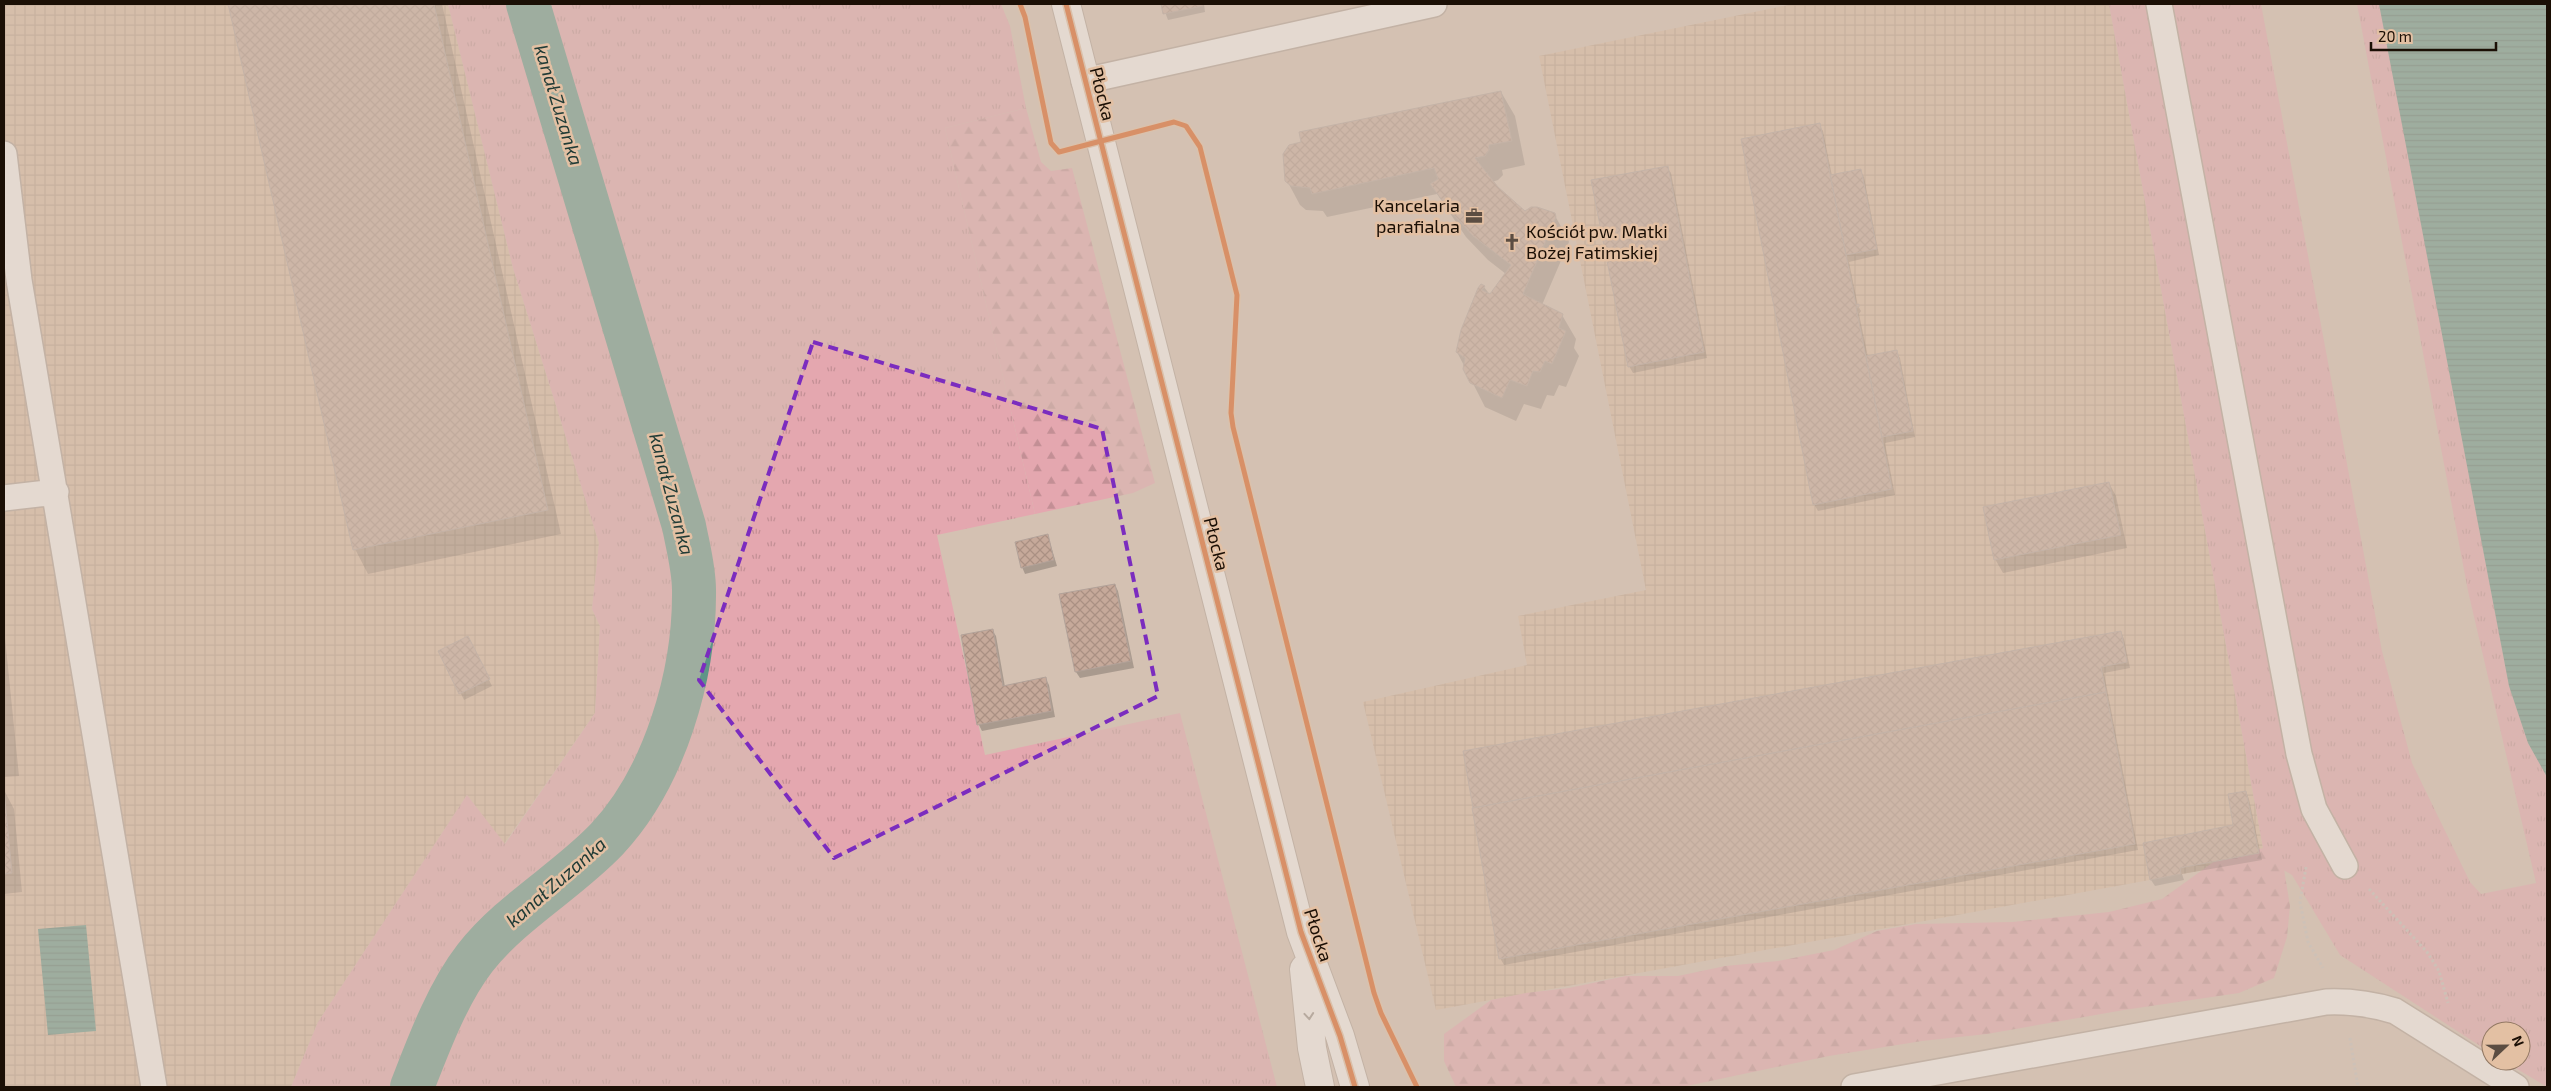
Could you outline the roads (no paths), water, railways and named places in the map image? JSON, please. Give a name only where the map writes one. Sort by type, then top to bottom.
[{"type":"street","name":"Płocka","points":[[1066,4],[1301,932],[1340,1036],[1355,1087]]},
{"type":"street","name":"Płocka","points":[[1301,932],[1312,1048],[1320,1087]]},
{"type":"lane","points":[[1084,81],[1434,4]]},
{"type":"lane","points":[[2159,4],[2299,754],[2314,809],[2345,866]]},
{"type":"lane","points":[[4,154],[19,280],[56,492],[154,1087]]},
{"type":"lane","points":[[4,498],[56,492]]},
{"type":"lane","points":[[1854,1087],[2326,1002],[2343,1001],[2373,1004],[2395,1011],[2516,1087]]},
{"type":"water","points":[[2379,4],[2547,4],[2547,777],[2528,743],[2509,686]]},
{"type":"water","points":[[86,925],[96,1031],[48,1035],[38,929]]},
{"type":"waterway","name":"kanał Zuzanka","points":[[412,1087],[447,1004],[475,958],[505,926],[591,855],[607,839],[627,814],[645,786],[673,723],[689,656],[693,622],[693,574],[684,526],[528,4]]},
{"type":"place","name":"Kancelaria parafialna","points":[[1474,216]]},
{"type":"place","name":"Kościół pw. Matki Bożej Fatimskiej","points":[[1512,242]]}]
